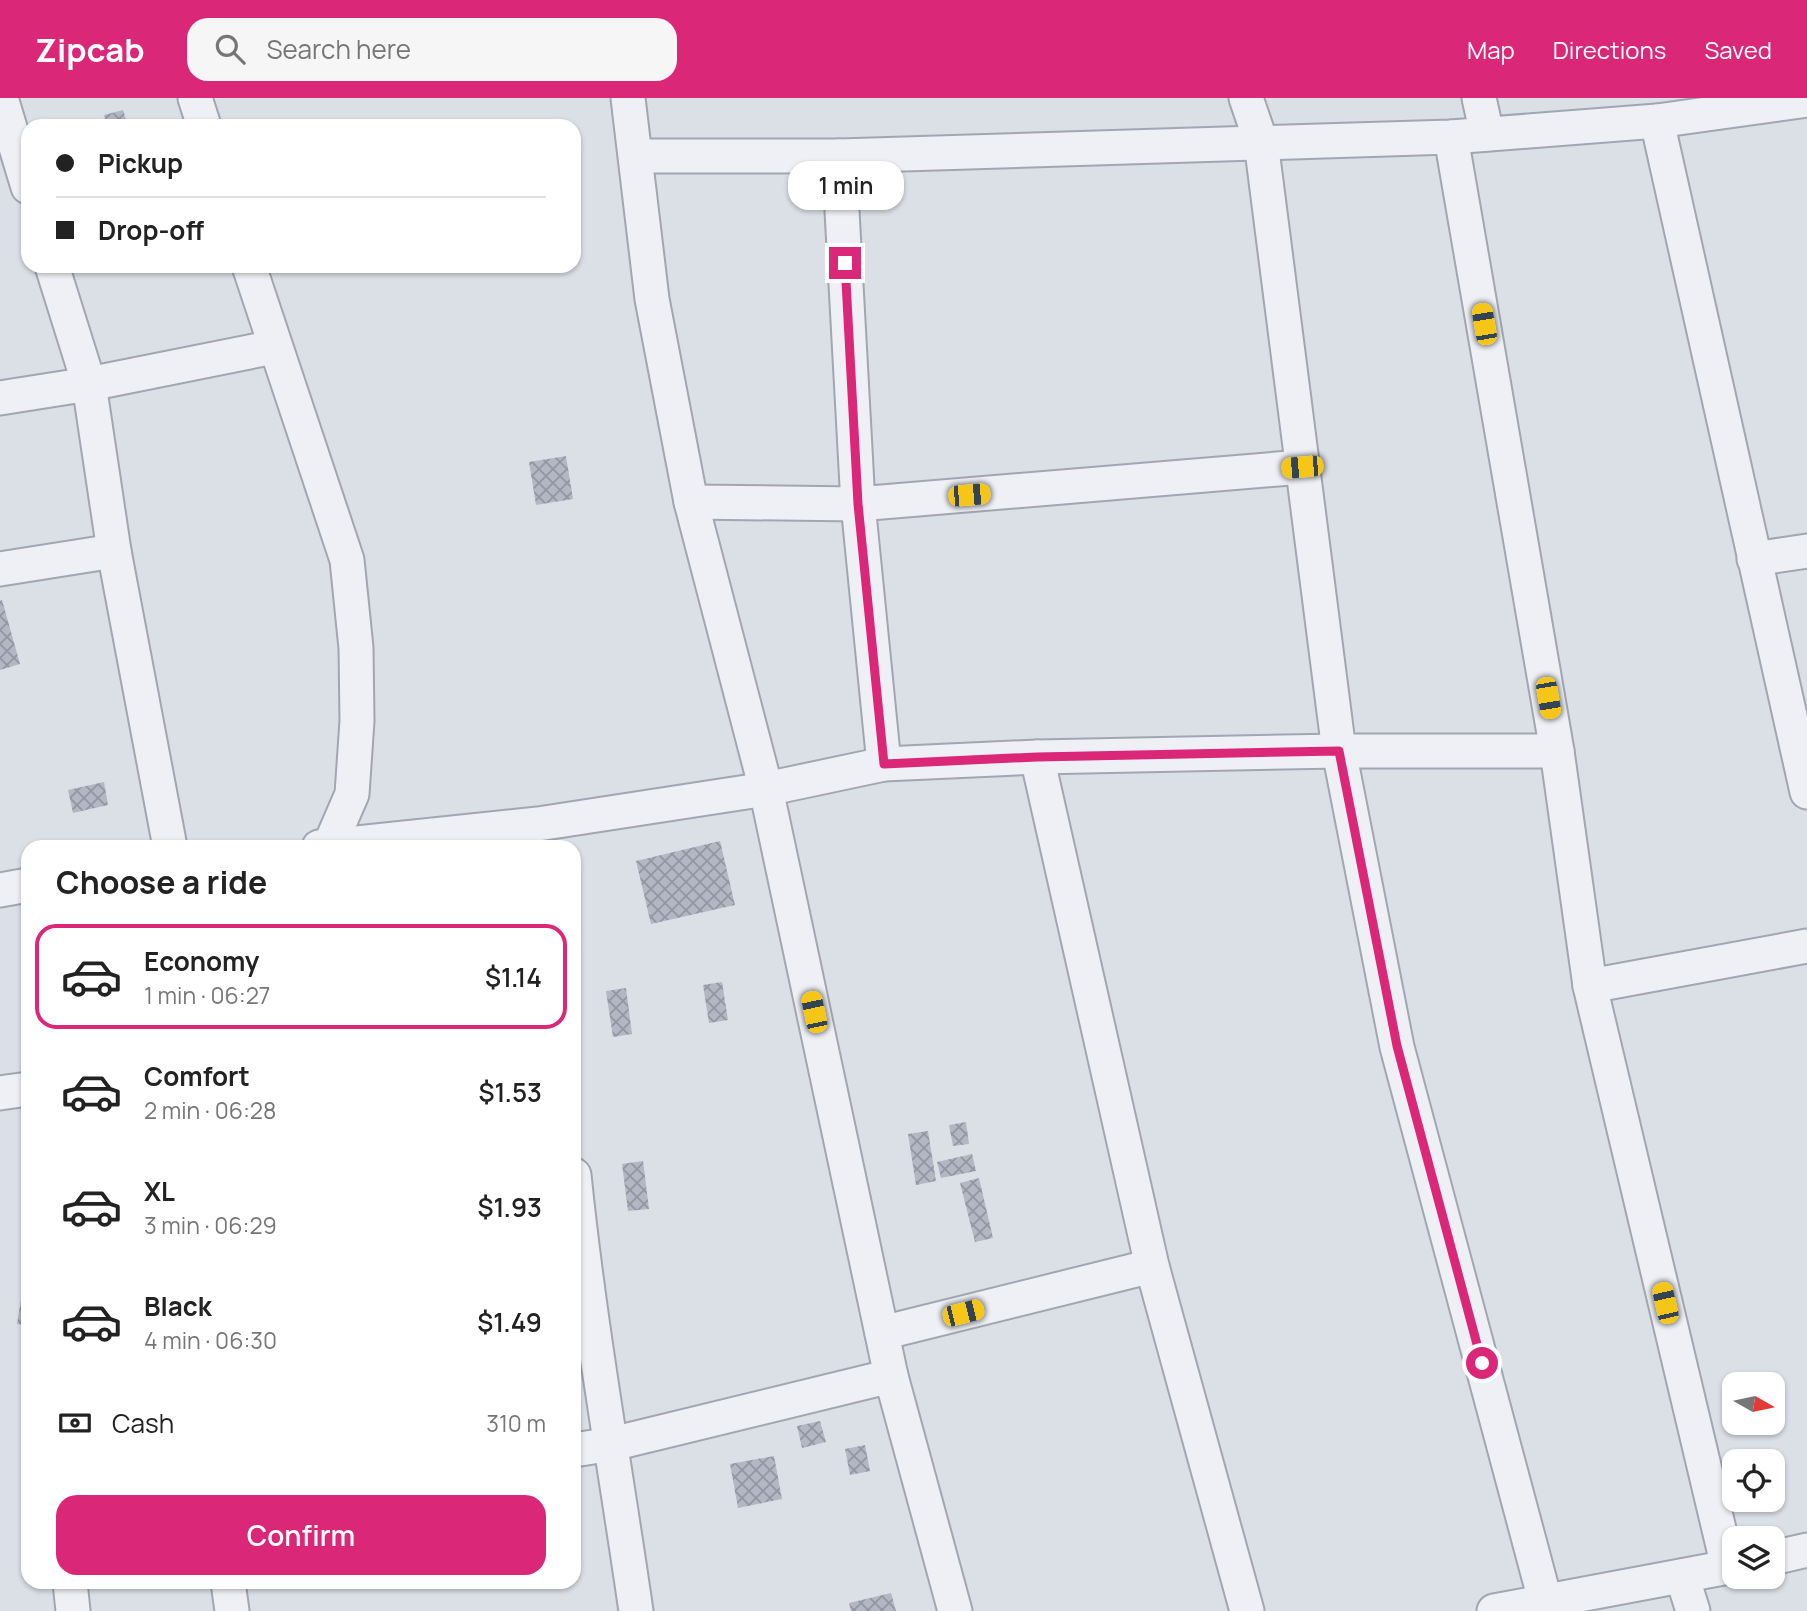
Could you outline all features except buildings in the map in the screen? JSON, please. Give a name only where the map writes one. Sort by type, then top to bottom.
[{"type":"street","points":[[1,98],[21,164]]},
{"type":"street","points":[[195,98],[202,119]]},
{"type":"street","points":[[628,98],[652,299],[691,502],[766,789],[891,1376],[955,1611]]},
{"type":"street","points":[[1246,98],[1261,142],[1339,751],[1397,1046],[1545,1600]]},
{"type":"street","points":[[1479,98],[1487,134]]},
{"type":"street","points":[[637,156],[838,156],[1451,137],[1657,121],[1785,100]]},
{"type":"street","points":[[1657,121],[1807,792]]},
{"type":"street","points":[[1451,137],[1557,751],[1590,986],[1722,1529]]},
{"type":"street","points":[[838,156],[858,504],[884,764]]},
{"type":"street","points":[[54,273],[89,384],[114,551],[169,840]]},
{"type":"street","points":[[251,273],[347,559],[356,648],[357,721],[352,794],[332,840]]},
{"type":"street","points":[[0,398],[89,384],[274,347]]},
{"type":"street","points":[[691,502],[858,504],[1302,467]]},
{"type":"street","points":[[0,569],[114,551]]},
{"type":"street","points":[[1754,559],[1807,551]]},
{"type":"street","points":[[452,840],[539,835],[884,764],[1037,757],[1339,751],[1557,751]]},
{"type":"street","points":[[1037,757],[1152,1266],[1247,1611]]},
{"type":"street","points":[[0,890],[21,886]]},
{"type":"street","points":[[1590,986],[1807,946]]},
{"type":"street","points":[[0,1093],[21,1090]]},
{"type":"street","points":[[882,1333],[1152,1266]]},
{"type":"street","points":[[581,1287],[612,1444],[636,1611]]},
{"type":"street","points":[[581,1449],[612,1444],[891,1376]]},
{"type":"street","points":[[1785,1555],[1807,1550]]},
{"type":"street","points":[[1494,1611],[1722,1568]]},
{"type":"street","points":[[1682,1576],[1693,1611]]},
{"type":"street","points":[[71,1589],[73,1611]]},
{"type":"street","points":[[229,1589],[232,1611]]},
{"type":"route","points":[[845,263],[858,504],[884,764],[1037,757],[1339,751],[1397,1046],[1482,1363]]}]
